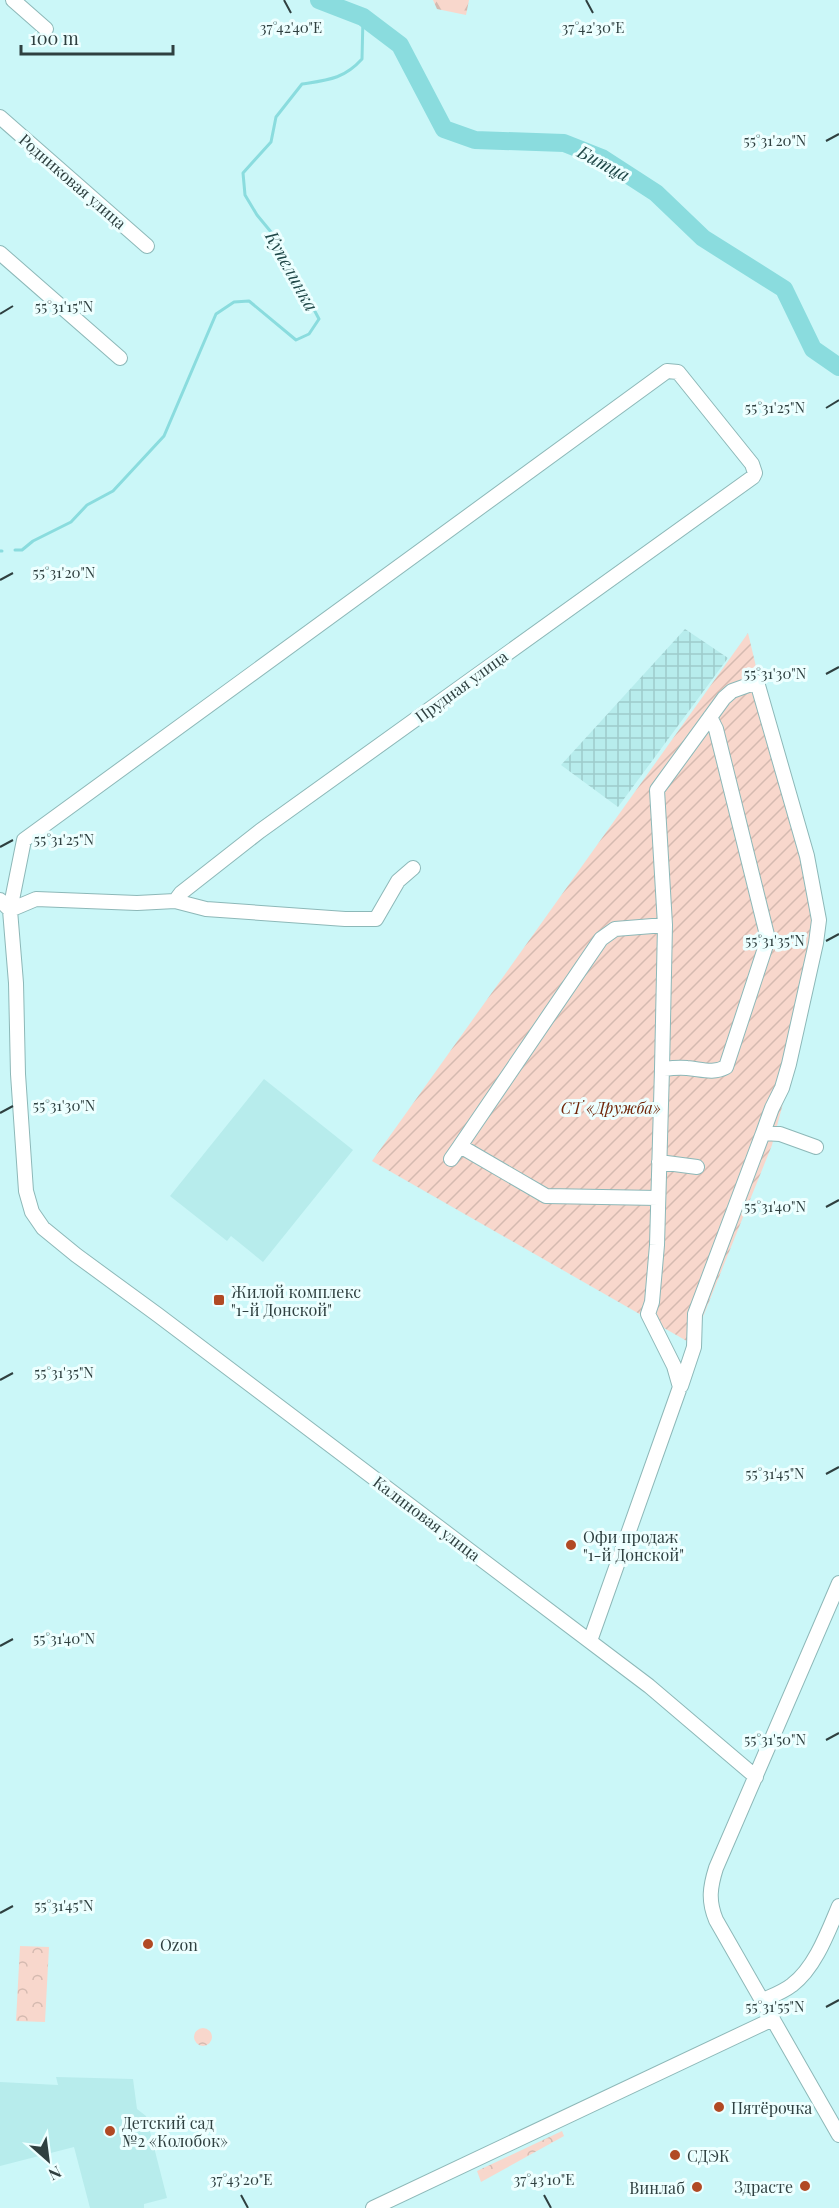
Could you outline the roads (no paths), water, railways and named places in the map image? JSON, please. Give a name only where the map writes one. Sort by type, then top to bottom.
[{"type":"street","points":[[13,0],[46,29]]},
{"type":"street","name":"Родниковая улица","points":[[0,117],[147,246]]},
{"type":"street","points":[[0,253],[120,358]]},
{"type":"street","name":"Калиновая улица","points":[[753,477],[752,464],[678,372],[667,371],[24,840],[5,905],[16,983],[18,1074],[26,1191],[32,1212],[42,1228],[649,1686],[756,1777]]},
{"type":"street","name":"Прудная улица","points":[[175,901],[181,893],[260,831],[753,477]]},
{"type":"street","points":[[590,1641],[680,1387],[694,1347],[695,1314],[772,1107],[782,1088],[797,1032],[816,943],[819,920],[817,904],[780,759],[756,682],[732,691],[710,717],[657,790],[665,925],[657,1245],[652,1302],[648,1314],[674,1366],[680,1387]]},
{"type":"street","points":[[662,1069],[688,1068],[719,1071],[726,1067],[768,939],[716,729],[710,717]]},
{"type":"street","points":[[5,905],[36,899],[136,903],[175,901],[206,909],[345,919],[376,919],[398,881],[413,868]]},
{"type":"street","points":[[451,1160],[601,939],[615,929],[665,925]]},
{"type":"street","points":[[764,1133],[780,1134],[816,1147]]},
{"type":"street","points":[[460,1146],[546,1196],[658,1198]]},
{"type":"street","points":[[659,1161],[697,1167]]},
{"type":"street","points":[[839,1583],[716,1868],[710,1887],[710,1899],[716,1920],[839,2135]]},
{"type":"street","points":[[762,2000],[789,1988],[796,1982],[823,1944],[839,1905]]},
{"type":"street","points":[[373,2208],[773,2019]]},
{"type":"waterway","name":"Битца","points":[[319,0],[363,17],[400,45],[444,129],[475,140],[564,143],[602,158],[656,193],[703,238],[784,289],[813,349],[839,367]]},
{"type":"waterway","name":"Купелинка","points":[[15,550],[22,550],[33,541],[71,522],[87,505],[113,491],[164,436],[216,314],[234,302],[249,301],[296,340],[309,334],[319,319],[276,238],[257,215],[245,195],[243,173],[271,142],[276,117],[302,84],[328,80],[342,75],[362,59],[363,17]]},
{"type":"place","name":"Жилой комплекс \"1-й Донской\"","points":[[219,1300]]},
{"type":"place","name":"Офи продаж \"1-й Донской\"","points":[[571,1545]]},
{"type":"place","name":"Ozon","points":[[148,1944]]},
{"type":"place","name":"Пятёрочка","points":[[719,2107]]},
{"type":"place","name":"Детский сад №2 «Колобок»","points":[[110,2131]]},
{"type":"place","name":"СДЭК","points":[[675,2155]]},
{"type":"place","name":"Здрасте","points":[[805,2186]]},
{"type":"place","name":"Винлаб","points":[[697,2187]]},
{"type":"park label","name":"СТ «Дружба»","points":[[611,1107]]}]
